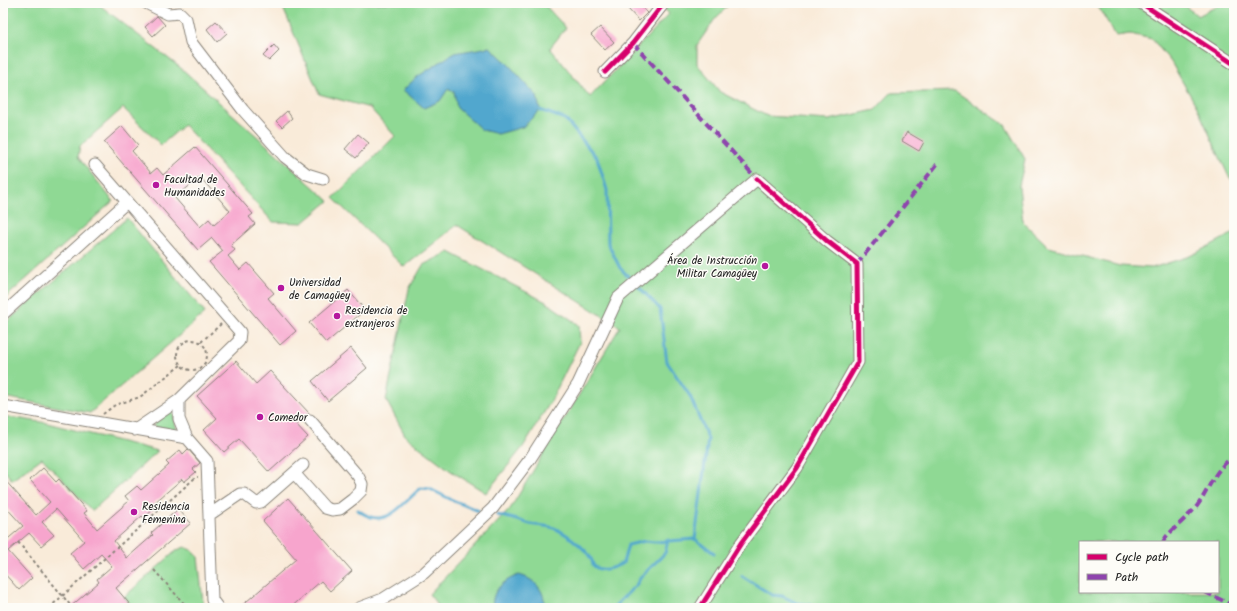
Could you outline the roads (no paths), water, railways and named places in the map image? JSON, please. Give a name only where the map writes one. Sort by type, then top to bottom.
[{"type":"street","points":[[1140,3],[1234,64]]},
{"type":"street","points":[[148,4],[168,14],[180,13],[183,16],[194,46],[243,110],[285,157],[307,174],[323,179]]},
{"type":"street","points":[[605,72],[633,43],[660,5]]},
{"type":"street","points":[[95,165],[240,332],[240,341],[179,400],[135,430]]},
{"type":"street","points":[[359,608],[383,599],[424,573],[493,508],[530,459],[578,384],[618,298],[757,179],[827,241],[857,264],[858,362],[797,468],[741,543],[700,608]]},
{"type":"street","points":[[3,314],[127,202]]},
{"type":"street","points":[[179,400],[179,419],[187,438],[207,461],[212,600],[218,608]]},
{"type":"street","points":[[3,406],[187,438]]},
{"type":"street","points":[[294,473],[325,508],[332,510],[340,509],[361,490],[362,484],[358,476],[310,420]]},
{"type":"street","points":[[208,515],[240,494],[244,494],[256,503],[261,502],[303,465]]},
{"type":"water","points":[[490,47],[509,65],[537,96],[540,110],[523,127],[498,134],[482,130],[457,108],[454,91],[448,89],[440,101],[424,108],[403,90],[417,77],[454,53]]},
{"type":"water","points":[[519,575],[530,579],[538,586],[545,602],[545,608],[493,608],[494,596],[499,587],[513,577]]},
{"type":"waterway","points":[[540,110],[565,119],[597,158],[607,190],[608,244],[620,268],[633,281]]},
{"type":"waterway","points":[[637,285],[660,309],[667,362],[690,396],[708,439],[695,539]]},
{"type":"waterway","points":[[358,510],[368,516],[377,518],[385,517],[400,508],[421,488],[430,489],[479,511]]},
{"type":"waterway","points":[[497,515],[559,530],[578,544],[588,554],[593,565],[599,569],[616,567],[623,563],[628,545],[645,541],[655,542],[695,539],[714,553]]},
{"type":"waterway","points":[[613,608],[665,553],[668,540]]},
{"type":"waterway","points":[[742,576],[772,595],[782,596],[797,603],[831,608]]},
{"type":"place","name":"Facultad de Humanidades","points":[[156,185]]},
{"type":"place","name":"Área de Instrucción Militar Camagüey","points":[[765,266]]},
{"type":"place","name":"Universidad de Camagüey","points":[[281,288]]},
{"type":"place","name":"Residencia de extranjeros","points":[[337,316]]},
{"type":"place","name":"Comedor","points":[[260,417]]},
{"type":"place","name":"Residencia Femenina","points":[[134,512]]}]
